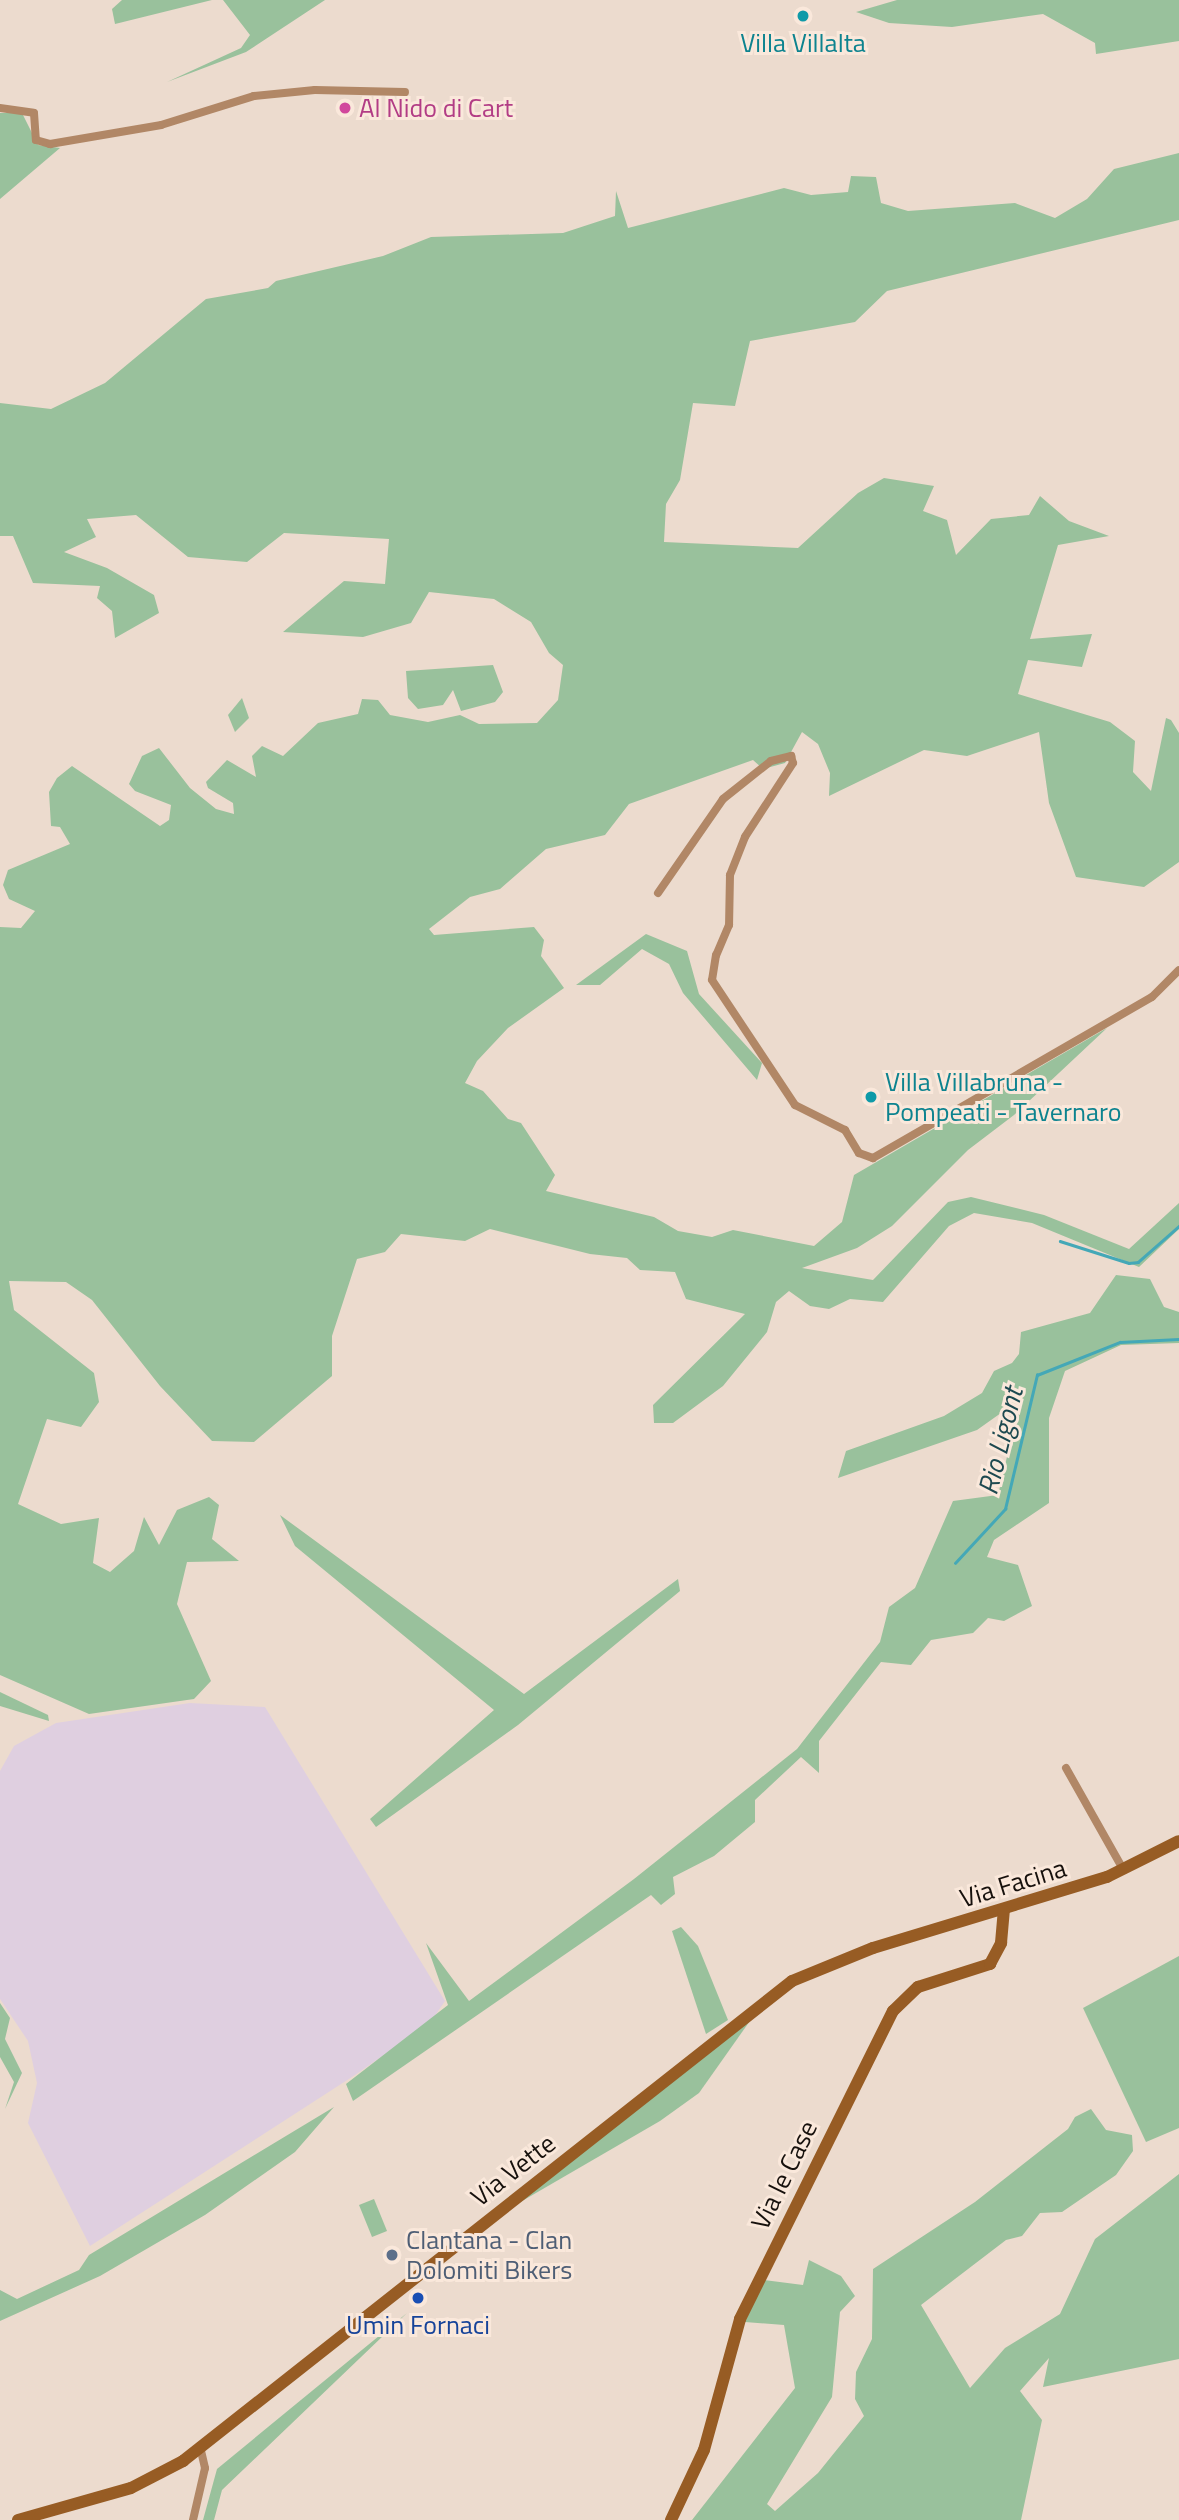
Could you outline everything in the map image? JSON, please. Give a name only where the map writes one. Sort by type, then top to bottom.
[{"type":"main road","name":"Via Facina","points":[[856,1954],[1004,1911],[1123,1869],[1179,1841]]},
{"type":"main road","name":"Via le Case","points":[[671,2520],[704,2450],[740,2319],[893,2011],[918,1986],[990,1964],[1001,1943],[1004,1911]]},
{"type":"main road","name":"Via Vette","points":[[18,2520],[131,2488],[170,2469],[771,1995],[856,1954]]},
{"type":"street","points":[[0,108],[34,113],[36,140],[50,144],[161,125],[254,96],[315,90],[405,92]]},
{"type":"street","points":[[658,893],[723,799],[771,761],[791,756],[793,762],[745,837],[730,875],[729,925],[716,956],[712,981],[795,1105],[845,1130],[859,1153],[873,1158],[1152,997],[1179,970]]},
{"type":"street","points":[[1066,1768],[1123,1869]]},
{"type":"street","points":[[193,2520],[205,2468],[200,2446]]},
{"type":"shaded area","points":[[190,1703],[265,1707],[445,2001],[430,2023],[355,2075],[90,2246],[28,2123],[37,2083],[28,2041],[0,1999],[0,1771],[14,1746],[56,1723]]},
{"type":"green space","points":[[122,0],[212,0],[115,24],[112,9]]},
{"type":"green space","points":[[223,0],[325,0],[246,52],[167,82],[241,48],[250,35]]},
{"type":"green space","points":[[897,0],[1179,0],[1179,41],[1096,54],[1095,43],[1043,14],[952,27],[889,23],[856,12]]},
{"type":"green space","points":[[0,113],[22,113],[38,145],[60,148],[0,199]]},
{"type":"green space","points":[[1179,153],[1179,220],[887,291],[855,322],[750,341],[735,406],[693,403],[680,480],[666,504],[664,542],[798,548],[858,493],[884,478],[934,486],[923,511],[947,520],[956,555],[991,519],[1029,515],[1040,496],[1069,521],[1109,536],[1058,545],[1030,639],[1092,634],[1082,667],[1028,660],[1018,694],[1110,722],[1135,741],[1133,772],[1151,791],[1166,718],[1171,720],[1179,733],[1179,862],[1144,887],[1076,877],[1049,803],[1039,732],[967,756],[924,750],[829,796],[830,773],[818,744],[802,732],[785,763],[763,769],[753,760],[629,804],[605,835],[546,849],[500,889],[470,897],[429,929],[434,935],[534,927],[544,940],[541,956],[564,988],[508,1028],[477,1061],[465,1083],[483,1091],[508,1119],[521,1123],[555,1175],[546,1191],[654,1217],[678,1231],[712,1237],[733,1230],[814,1246],[842,1222],[854,1175],[1107,1028],[1014,1115],[968,1150],[892,1226],[857,1248],[802,1268],[873,1280],[948,1202],[971,1197],[1044,1215],[1129,1249],[1179,1203],[1179,1229],[1139,1267],[1032,1223],[974,1213],[949,1226],[883,1302],[850,1299],[829,1309],[810,1306],[789,1291],[776,1302],[767,1332],[723,1386],[673,1423],[654,1423],[653,1405],[745,1314],[686,1299],[675,1272],[640,1270],[627,1258],[590,1254],[490,1229],[465,1241],[401,1234],[385,1252],[357,1259],[332,1336],[332,1376],[254,1442],[212,1441],[160,1386],[92,1300],[66,1282],[9,1281],[14,1310],[94,1373],[99,1402],[81,1427],[47,1419],[18,1504],[61,1524],[99,1518],[93,1563],[110,1572],[134,1551],[144,1517],[159,1545],[177,1510],[209,1497],[219,1505],[212,1539],[239,1561],[187,1562],[177,1604],[211,1681],[194,1699],[89,1714],[0,1675],[0,927],[21,928],[35,911],[9,899],[3,885],[8,870],[70,844],[60,827],[51,826],[49,792],[57,778],[72,766],[160,826],[169,820],[171,805],[135,791],[129,784],[142,756],[159,748],[190,788],[216,809],[234,814],[233,803],[208,788],[206,782],[227,760],[256,777],[252,756],[262,746],[283,756],[318,723],[358,714],[362,699],[378,700],[390,715],[428,722],[460,715],[479,724],[537,723],[558,700],[563,665],[549,653],[531,622],[494,599],[429,592],[411,623],[363,637],[283,632],[344,581],[385,584],[389,539],[284,533],[247,562],[188,557],[136,515],[87,519],[96,537],[64,552],[107,568],[154,595],[159,613],[115,638],[112,611],[97,598],[100,586],[33,583],[13,536],[0,536],[0,403],[51,409],[105,383],[206,299],[268,288],[276,281],[383,256],[431,237],[563,233],[615,216],[616,191],[628,228],[784,188],[811,195],[848,192],[851,176],[876,177],[881,203],[908,211],[1015,203],[1055,218],[1087,199],[1114,169]]},
{"type":"green space","points":[[493,665],[503,692],[495,702],[461,711],[453,690],[443,705],[418,709],[408,698],[406,671]]},
{"type":"green space","points":[[242,698],[249,718],[235,732],[228,715]]},
{"type":"green space","points":[[646,934],[687,951],[699,994],[762,1063],[757,1080],[683,993],[669,964],[642,949],[600,985],[576,985]]},
{"type":"green space","points":[[1116,1275],[1150,1279],[1164,1307],[1179,1312],[1179,1343],[1121,1345],[1065,1371],[1049,1418],[1049,1503],[994,1540],[987,1557],[1018,1565],[1032,1606],[1004,1621],[988,1618],[973,1633],[931,1640],[911,1665],[881,1662],[819,1741],[819,1773],[801,1757],[755,1800],[755,1822],[714,1856],[673,1877],[675,1894],[661,1905],[651,1895],[353,2101],[346,2084],[448,2005],[426,1943],[469,2001],[634,1879],[797,1749],[880,1642],[889,1607],[915,1588],[953,1501],[998,1495],[1014,1427],[1008,1408],[977,1430],[838,1478],[846,1451],[944,1416],[982,1393],[994,1371],[1012,1363],[1019,1354],[1021,1332],[1090,1313]]},
{"type":"green space","points":[[280,1515],[524,1694],[678,1579],[680,1591],[518,1725],[376,1827],[370,1819],[494,1710],[295,1546]]},
{"type":"green space","points":[[0,1692],[48,1715],[49,1721],[0,1706]]},
{"type":"green space","points":[[681,1927],[698,1946],[728,2020],[706,2034],[672,1931]]},
{"type":"green space","points":[[1179,1956],[1179,2128],[1146,2142],[1083,2008]]},
{"type":"green space","points":[[0,2003],[10,2018],[5,2039],[22,2073],[5,2109],[14,2082],[0,2057]]},
{"type":"green space","points":[[752,2018],[699,2093],[660,2121],[517,2204]]},
{"type":"green space","points":[[334,2107],[295,2152],[205,2215],[100,2276],[0,2321],[0,2290],[17,2299],[79,2270],[89,2255]]},
{"type":"green space","points":[[1091,2109],[1106,2130],[1132,2135],[1133,2151],[1116,2175],[1062,2212],[1040,2213],[1022,2236],[1006,2240],[921,2305],[970,2388],[1005,2348],[1060,2314],[1095,2239],[1179,2174],[1179,2359],[1043,2387],[1049,2358],[1020,2391],[1042,2420],[1021,2520],[692,2520],[795,2388],[784,2325],[745,2322],[764,2280],[803,2285],[809,2260],[841,2276],[855,2296],[840,2312],[832,2397],[767,2504],[775,2511],[818,2473],[864,2416],[855,2399],[856,2372],[872,2339],[873,2269],[975,2202],[1068,2129],[1075,2117]]},
{"type":"green space","points":[[374,2199],[387,2231],[372,2237],[359,2205]]},
{"type":"green space","points":[[407,2313],[222,2490],[214,2520],[203,2520],[217,2469]]},
{"type":"waterway","points":[[1060,1241],[1129,1263],[1138,1262],[1179,1226]]},
{"type":"waterway","name":"Rio Ligont","points":[[955,1563],[1005,1509],[1037,1375],[1120,1342],[1179,1339]]},
{"type":"place","name":"Villa Villalta","points":[[803,16]]},
{"type":"place","name":"Al Nido di Cart","points":[[345,108]]},
{"type":"place","name":"Villa Villabruna - Pompeati - Tavernaro","points":[[871,1097]]},
{"type":"place","name":"Clantana - Clan Dolomiti Bikers","points":[[392,2255]]},
{"type":"place","name":"Umin Fornaci","points":[[418,2298]]}]
